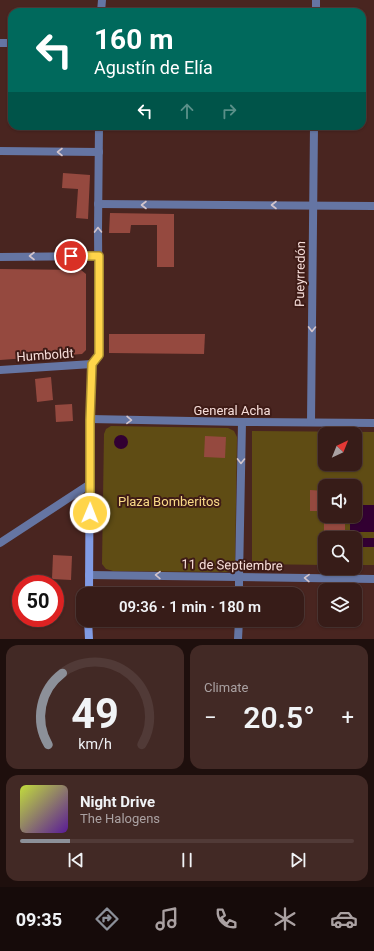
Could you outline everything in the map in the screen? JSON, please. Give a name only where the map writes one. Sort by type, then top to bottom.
[{"type":"main road","points":[[89,587],[90,420],[92,364]]},
{"type":"main road","points":[[88,627],[89,639]]},
{"type":"street","points":[[92,364],[99,355],[99,130]]},
{"type":"street","name":"Pueyrredón","points":[[311,422],[314,130]]},
{"type":"street","points":[[0,151],[99,152]]},
{"type":"street","points":[[98,204],[374,206]]},
{"type":"street","points":[[0,257],[99,256]]},
{"type":"street","name":"Humboldt","points":[[0,370],[92,364]]},
{"type":"street","name":"General Acha","points":[[90,420],[374,423]]},
{"type":"street","points":[[239,587],[242,422]]},
{"type":"street","points":[[0,543],[90,484]]},
{"type":"street","name":"11 de Septiembre","points":[[89,575],[374,579]]},
{"type":"street","points":[[238,627],[238,639]]},
{"type":"green space","name":"Plaza Bomberitos","points":[[111,426],[228,428],[234,431],[237,437],[235,565],[232,570],[227,572],[113,571],[106,569],[102,564],[104,434],[106,429]]},
{"type":"green space","points":[[252,431],[318,432],[318,471],[362,471],[362,432],[374,432],[374,565],[362,565],[362,531],[318,531],[318,565],[252,564]]},
{"type":"shaded area","points":[[121,435],[126,437],[128,442],[126,447],[121,449],[116,447],[114,442],[116,437]]},
{"type":"shaded area","points":[[362,505],[374,505],[374,532],[350,531],[350,523],[362,523]]},
{"type":"shaded area","points":[[362,538],[374,538],[374,547],[362,547]]},
{"type":"building","points":[[63,173],[90,175],[88,219],[76,218],[78,189],[62,188]]},
{"type":"building","points":[[110,213],[174,214],[174,267],[157,267],[157,225],[131,225],[130,233],[109,233]]},
{"type":"building","points":[[0,269],[81,270],[86,274],[86,350],[82,354],[0,360]]},
{"type":"building","points":[[109,334],[205,334],[204,354],[109,353]]},
{"type":"building","points":[[51,377],[53,400],[37,402],[35,379]]},
{"type":"building","points":[[72,404],[73,421],[56,422],[55,405]]},
{"type":"building","points":[[205,436],[226,437],[225,458],[204,457]]},
{"type":"building","points":[[310,490],[318,491],[318,511],[310,511]]},
{"type":"building","points":[[324,523],[345,523],[345,531],[324,531]]},
{"type":"building","points":[[53,555],[72,556],[71,580],[64,580],[64,575],[52,575]]},
{"type":"route","points":[[71,256],[99,256],[99,355],[92,364],[90,420],[90,513]]}]
